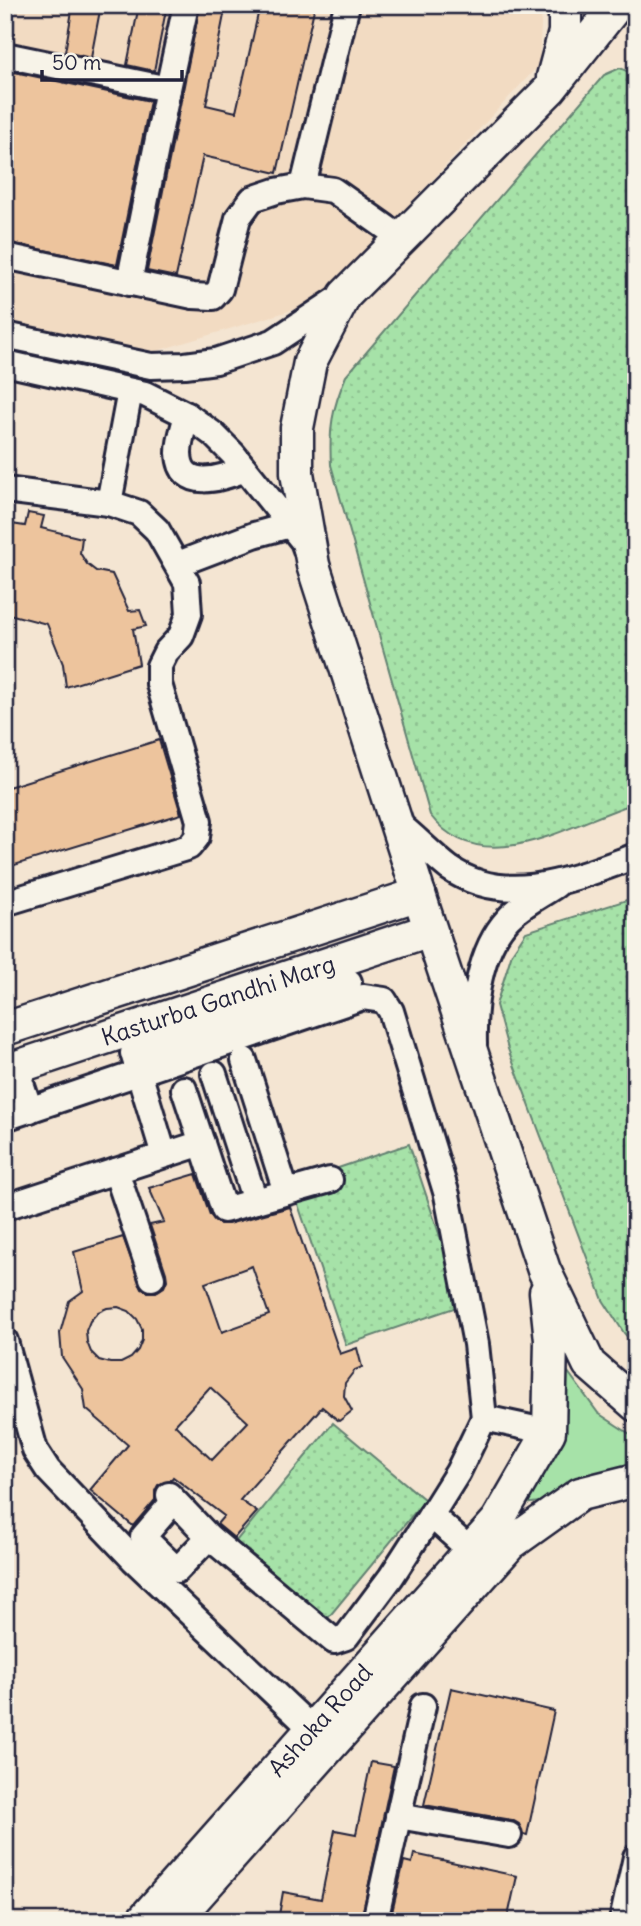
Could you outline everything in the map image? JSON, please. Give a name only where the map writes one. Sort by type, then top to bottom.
[{"type":"main road","points":[[550,89],[565,32],[565,5]]},
{"type":"main road","points":[[617,5],[550,89],[345,295],[310,362],[297,428],[297,473],[313,565],[430,930],[544,1270],[589,1364],[636,1405]]},
{"type":"main road","name":"Kasturba Gandhi Marg","points":[[5,1029],[419,894]]},
{"type":"main road","name":"Kasturba Gandhi Marg","points":[[10,1070],[430,930]]},
{"type":"main road","points":[[504,1532],[549,1432],[551,1340],[544,1270]]},
{"type":"main road","points":[[504,1532],[580,1494],[636,1480]]},
{"type":"main road","name":"Ashoka Road","points":[[142,1921],[471,1551],[504,1532]]},
{"type":"main road","name":"Ashoka Road","points":[[174,1921],[504,1532]]},
{"type":"street","points":[[129,283],[186,5]]},
{"type":"street","points":[[303,186],[347,5]]},
{"type":"street","points":[[5,55],[168,89]]},
{"type":"street","points":[[5,256],[192,296],[213,297],[220,289],[238,218],[252,199],[303,186],[333,190],[401,238]]},
{"type":"street","points":[[5,335],[151,366],[205,362],[239,355],[273,342],[345,295]]},
{"type":"street","points":[[5,363],[138,393],[187,415],[213,434],[245,469],[303,541],[313,565]]},
{"type":"street","points":[[109,503],[138,393],[151,366]]},
{"type":"street","points":[[187,415],[179,455],[188,474],[208,481],[221,479],[245,469]]},
{"type":"street","points":[[5,490],[109,503],[139,513],[158,530],[178,564],[187,583],[189,614],[181,636],[166,652],[159,666],[159,684],[199,821],[197,837],[189,848],[5,903]]},
{"type":"street","points":[[178,564],[290,525]]},
{"type":"street","points":[[396,822],[450,868],[481,884],[510,889],[559,883],[636,856]]},
{"type":"street","points":[[474,1059],[473,1020],[489,948],[507,918],[559,883]]},
{"type":"street","points":[[164,1155],[133,1053],[349,982]]},
{"type":"street","points":[[5,1118],[362,997],[384,1000],[391,1011],[447,1195],[476,1344],[484,1418],[458,1472],[431,1515],[391,1577],[346,1637],[334,1641],[205,1533],[171,1498],[143,1536],[177,1570],[205,1533]]},
{"type":"street","points":[[10,1070],[30,1111]]},
{"type":"street","points":[[215,1074],[202,1143],[223,1210],[330,1180]]},
{"type":"street","points":[[215,1074],[263,1198]]},
{"type":"street","points":[[215,1074],[263,1198]]},
{"type":"street","points":[[5,1207],[202,1143]]},
{"type":"street","points":[[116,1171],[152,1278]]},
{"type":"street","points":[[5,1341],[16,1427],[48,1470],[133,1559],[312,1730]]},
{"type":"street","points":[[484,1418],[549,1432]]},
{"type":"street","points":[[431,1515],[471,1551]]},
{"type":"street","points":[[375,1921],[423,1706]]},
{"type":"street","points":[[398,1816],[509,1835]]},
{"type":"street","points":[[622,1921],[636,1857]]},
{"type":"shaded area","points":[[5,5],[542,5],[539,65],[319,302],[153,352],[5,320]]},
{"type":"green space","points":[[620,68],[636,75],[636,803],[529,842],[502,847],[476,845],[451,835],[430,815],[331,465],[332,419],[346,376],[604,75]]},
{"type":"green space","points":[[636,897],[636,1347],[603,1300],[508,1049],[496,1005],[512,953],[526,932]]},
{"type":"green space","points":[[409,1144],[463,1305],[346,1345],[291,1184]]},
{"type":"green space","points":[[560,1361],[598,1413],[636,1438],[636,1469],[588,1477],[540,1502],[523,1504],[556,1453],[565,1414]]},
{"type":"green space","points":[[333,1423],[425,1500],[323,1624],[231,1547]]},
{"type":"building","points":[[73,5],[101,5],[91,58],[65,52]]},
{"type":"building","points":[[139,5],[167,5],[154,71],[127,65]]},
{"type":"building","points":[[200,5],[226,5],[206,105],[236,112],[260,5],[315,5],[277,173],[203,156],[176,277],[147,271]]},
{"type":"building","points":[[5,70],[150,101],[117,265],[5,242]]},
{"type":"building","points":[[28,513],[44,516],[41,528],[82,538],[80,553],[87,564],[96,571],[112,574],[129,611],[140,610],[146,626],[133,629],[139,664],[66,687],[63,664],[47,624],[5,613],[5,523],[25,526]]},
{"type":"building","points":[[159,740],[181,814],[5,868],[5,788]]},
{"type":"building","points":[[196,1174],[210,1215],[220,1224],[290,1207],[340,1354],[357,1348],[362,1367],[355,1370],[345,1383],[344,1396],[352,1411],[339,1421],[322,1407],[240,1500],[257,1512],[234,1538],[217,1524],[224,1516],[173,1477],[170,1481],[158,1485],[155,1500],[133,1526],[90,1490],[128,1445],[86,1409],[83,1389],[62,1357],[60,1333],[69,1301],[83,1291],[74,1252],[123,1237],[142,1289],[156,1292],[164,1287],[166,1273],[150,1225],[164,1222],[149,1188]],"holes":[[[252,1266],[269,1315],[222,1332],[205,1283]],[[118,1307],[129,1311],[142,1329],[138,1350],[131,1358],[121,1363],[99,1360],[91,1352],[87,1342],[86,1331],[90,1321],[98,1312]],[[210,1387],[248,1422],[212,1460],[175,1425]]]},
{"type":"building","points":[[451,1688],[554,1711],[527,1835],[523,1834],[519,1824],[512,1820],[424,1805]]},
{"type":"building","points":[[371,1762],[394,1766],[361,1921],[278,1921],[283,1892],[321,1899],[335,1830],[356,1834]]},
{"type":"building","points":[[414,1854],[517,1876],[507,1921],[390,1921],[404,1861],[412,1863]]}]
